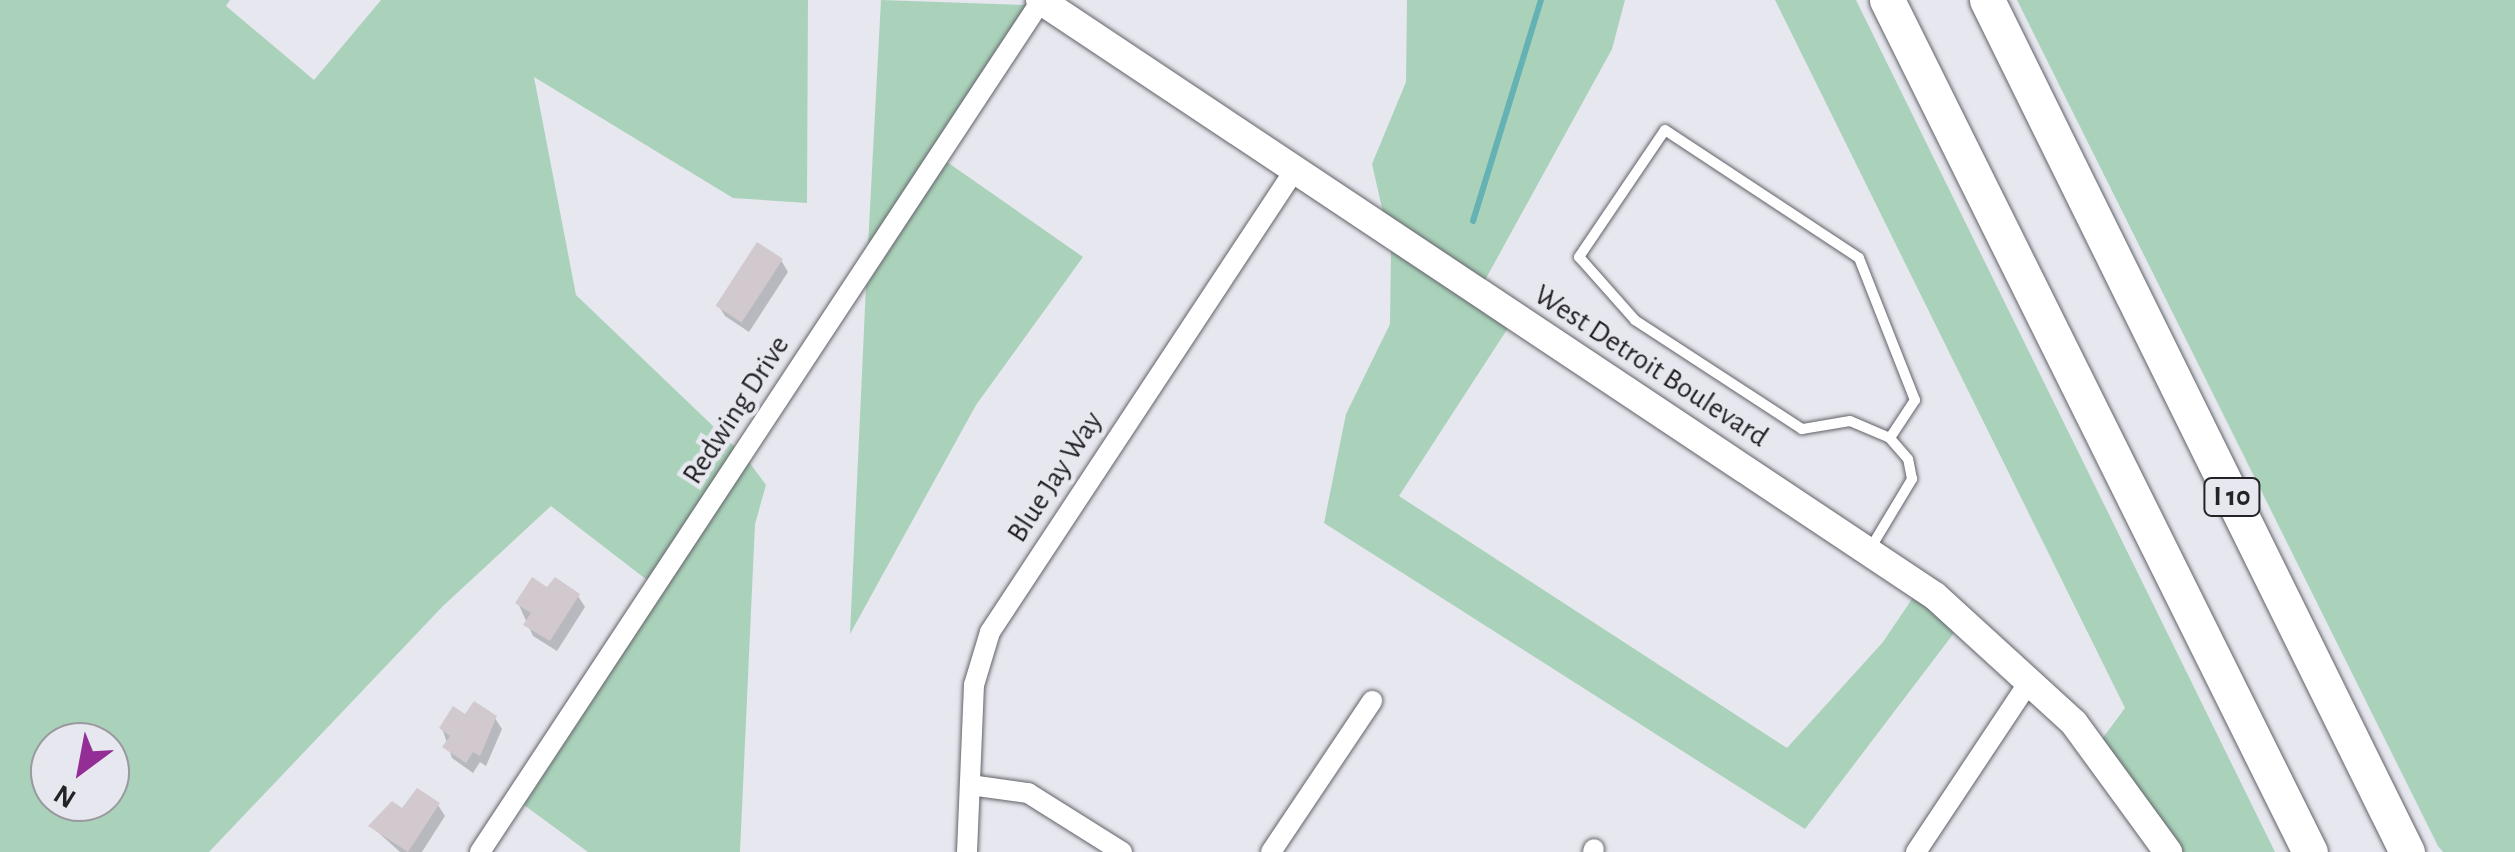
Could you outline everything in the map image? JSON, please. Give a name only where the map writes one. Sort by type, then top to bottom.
[{"type":"highway","points":[[1887,0],[2310,852]]},
{"type":"highway","name":"I 10","points":[[1986,0],[2406,852]]},
{"type":"highway","points":[[2377,793],[2428,852]]},
{"type":"street","name":"West Detroit Boulevard","points":[[1055,4],[1294,171],[1870,550],[2031,678],[2104,759],[2168,852]]},
{"type":"street","name":"Redwing Drive","points":[[480,852],[1055,4]]},
{"type":"street","name":"Blue Jay Way","points":[[967,852],[974,685],[990,632],[1294,171]]},
{"type":"street","points":[[1916,852],[2031,678]]},
{"type":"street","points":[[1272,852],[1372,702]]},
{"type":"street","points":[[970,785],[1028,793],[1122,852]]},
{"type":"lane","points":[[1870,550],[1912,480],[1908,460],[1890,438],[1850,420],[1802,429],[1635,320],[1579,257],[1665,130],[1859,258],[1915,400],[1890,438]]},
{"type":"green space","points":[[0,0],[230,0],[226,6],[314,80],[381,0],[808,0],[807,203],[733,198],[534,77],[576,295],[735,447],[647,580],[551,506],[443,606],[209,852],[0,852]]},
{"type":"green space","points":[[881,0],[1026,5],[868,246]]},
{"type":"green space","points":[[1407,0],[1625,0],[1612,49],[1484,282],[1384,217],[1372,164],[1406,82]]},
{"type":"green space","points":[[1775,0],[1856,0],[2275,852],[2181,852],[2102,739],[2125,708]]},
{"type":"green space","points":[[2017,0],[2515,0],[2515,852],[2443,852],[2438,846]]},
{"type":"green space","points":[[947,162],[1083,257],[976,405],[850,634],[866,286]]},
{"type":"green space","points":[[1391,250],[1508,328],[1399,496],[1787,748],[1883,642],[1914,596],[1957,629],[1805,829],[1324,523],[1346,414],[1390,324]]},
{"type":"green space","points":[[749,462],[766,485],[755,524],[740,852],[588,852],[524,805]]},
{"type":"building","points":[[757,242],[783,259],[742,323],[716,306]]},
{"type":"building","points":[[532,577],[547,587],[555,577],[580,594],[550,641],[523,625],[531,613],[515,603]]},
{"type":"building","points":[[474,701],[497,716],[480,756],[473,752],[466,763],[442,747],[450,736],[439,728],[453,706],[465,714]]},
{"type":"building","points":[[417,788],[440,803],[408,852],[368,826],[392,801],[402,808]]},
{"type":"waterway","points":[[1473,221],[1541,0]]}]
